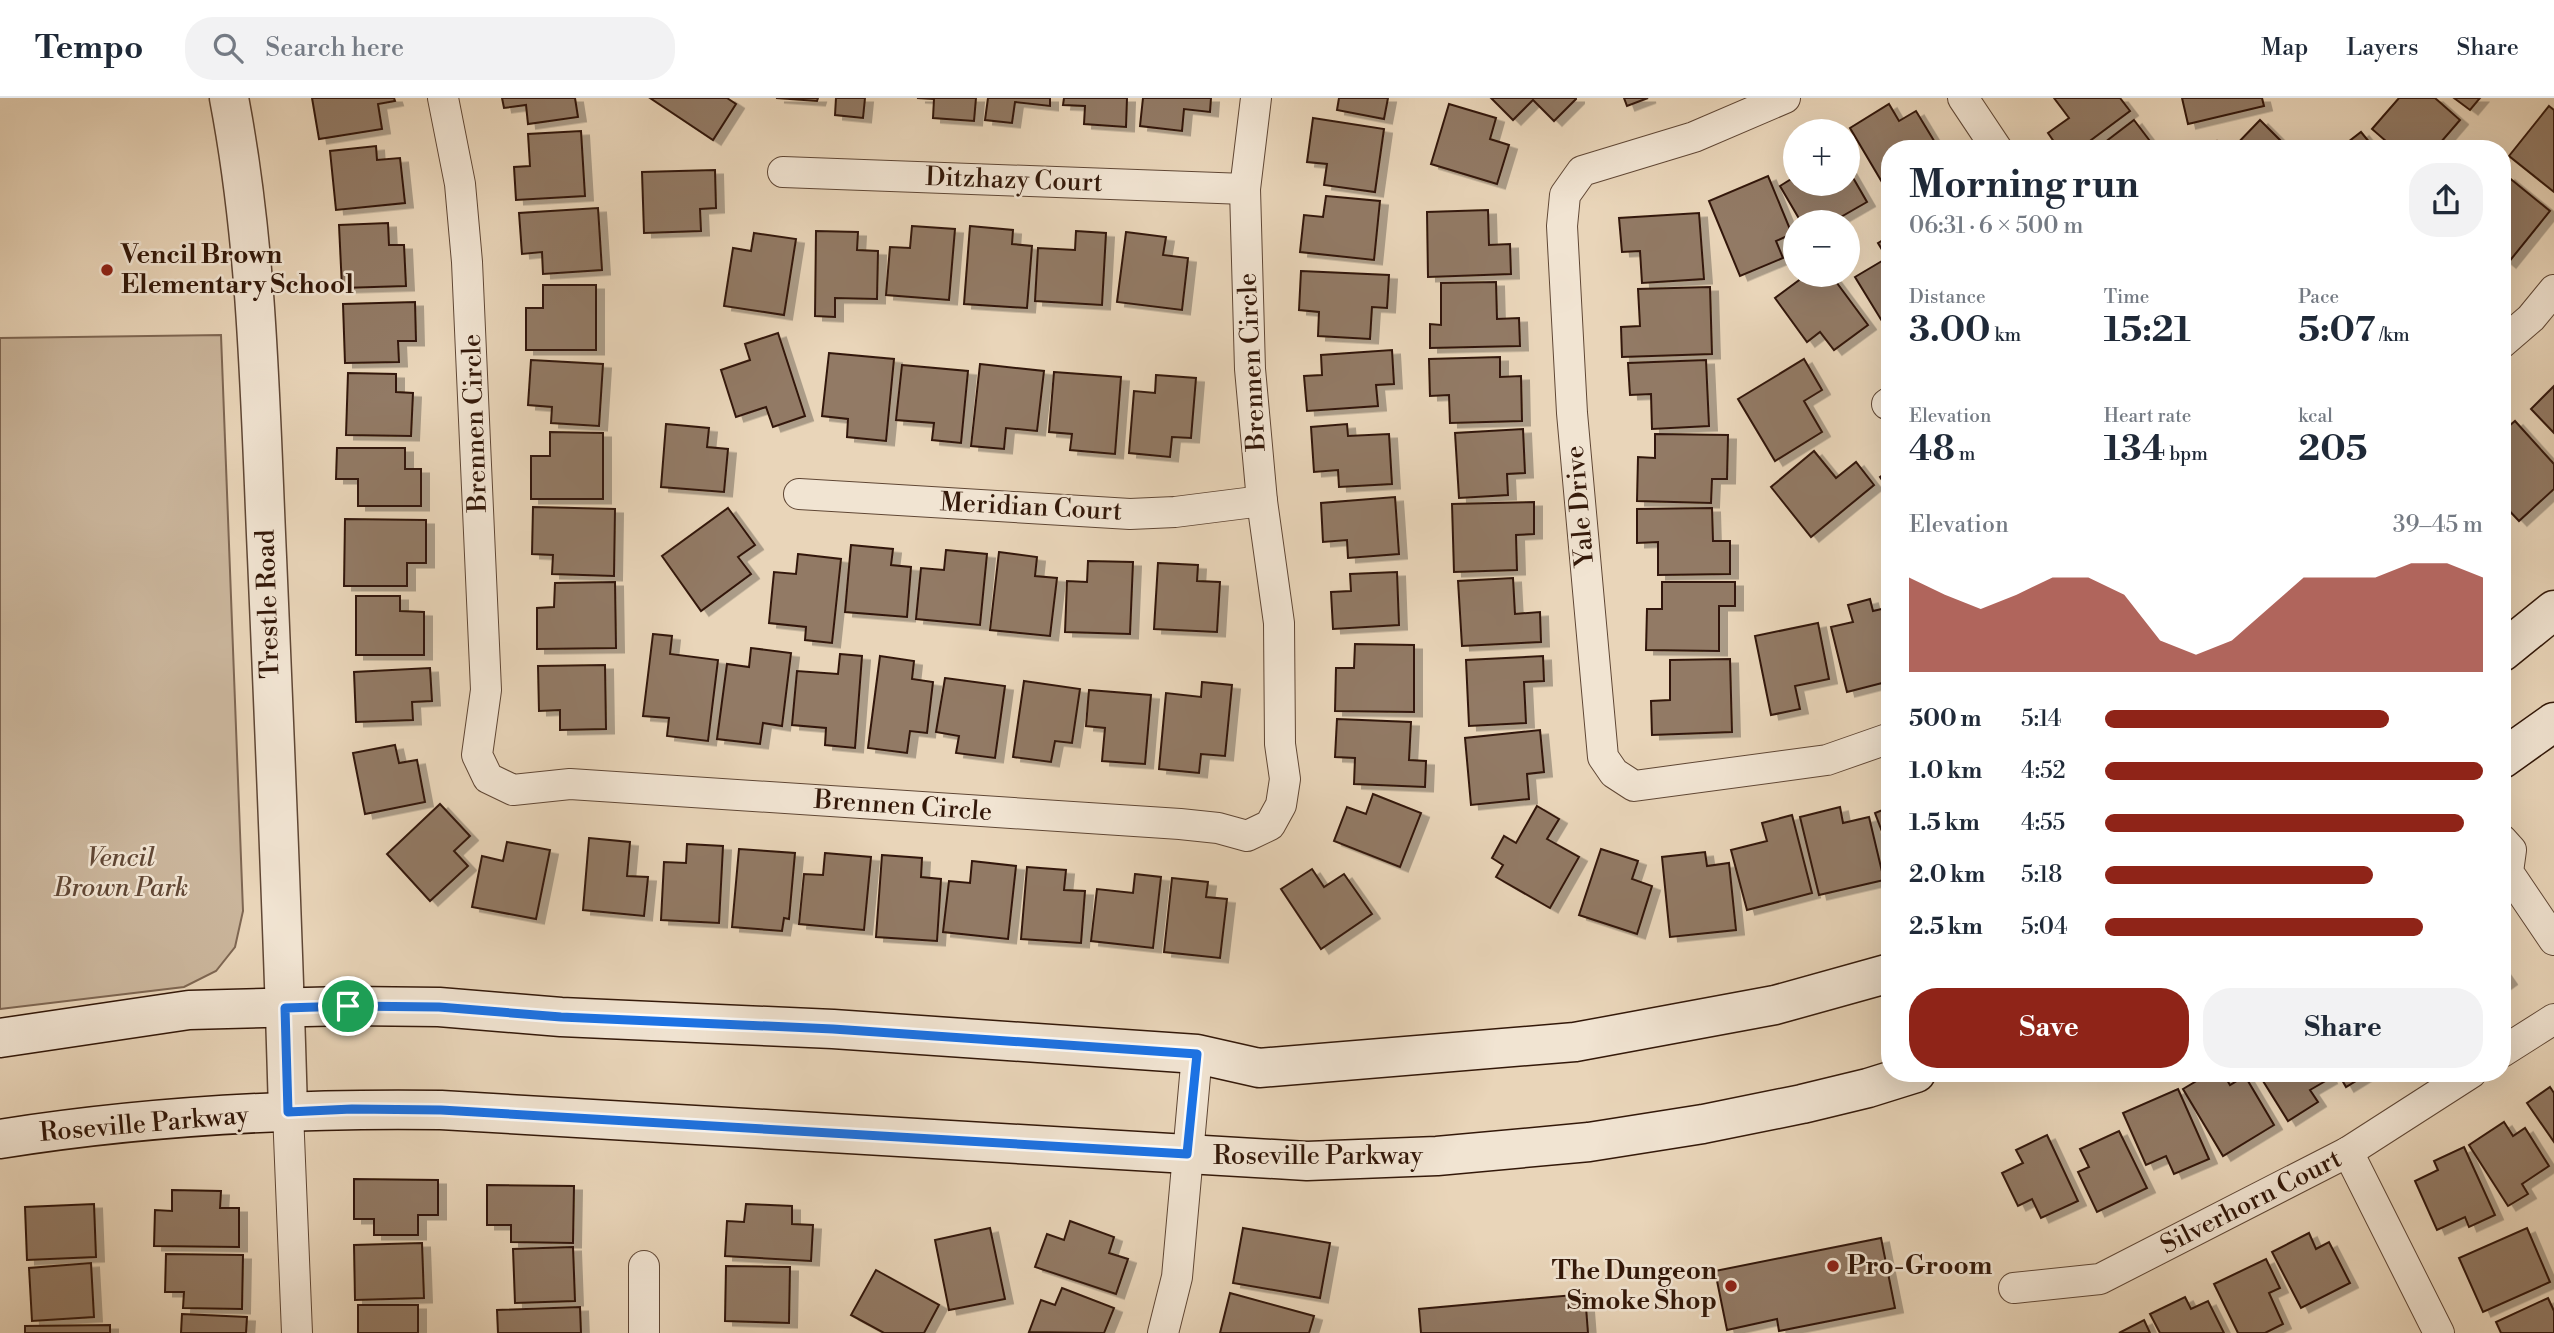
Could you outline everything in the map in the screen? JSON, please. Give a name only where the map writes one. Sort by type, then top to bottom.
[{"type":"main road","name":"Trestle Road","points":[[229,98],[245,202],[253,286],[288,1112]]},
{"type":"main road","points":[[2511,645],[2554,610]]},
{"type":"main road","points":[[2511,753],[2554,722]]},
{"type":"main road","points":[[0,1038],[189,1010],[439,1007],[561,1017],[833,1029],[1197,1054],[1259,1068],[1575,1042],[1775,1005],[1881,976]]},
{"type":"main road","name":"Roseville Parkway","points":[[0,1139],[100,1126],[288,1112],[352,1109],[441,1110],[1307,1161],[1437,1156],[1536,1148],[1703,1124],[1887,1082]]},
{"type":"street","name":"Brennen Circle","points":[[443,98],[460,184],[472,333],[486,690],[477,755],[488,778],[513,790],[570,784],[1180,824],[1218,828],[1247,836],[1270,825],[1281,805],[1285,779],[1280,744],[1279,623],[1262,501],[1250,369],[1245,189],[1256,98]]},
{"type":"street","name":"Yale Drive","points":[[1785,98],[1694,137],[1582,171],[1565,195],[1562,226],[1572,413],[1603,757],[1614,773],[1634,786],[1827,761],[1881,741]]},
{"type":"street","points":[[1963,98],[1991,140]]},
{"type":"street","name":"Ditzhazy Court","points":[[783,172],[1245,189]]},
{"type":"street","points":[[2511,336],[2531,318],[2554,290]]},
{"type":"street","name":"Meridian Court","points":[[799,494],[1130,514],[1175,512],[1262,501]]},
{"type":"street","points":[[2511,879],[2554,940]]},
{"type":"street","points":[[2511,1046],[2554,1019]]},
{"type":"street","points":[[1163,1333],[1177,1277],[1197,1054]]},
{"type":"street","name":"Silverhorn Court","points":[[2014,1288],[2100,1279],[2348,1152],[2457,1082]]},
{"type":"street","points":[[288,1112],[297,1333]]},
{"type":"street","points":[[2348,1152],[2439,1333]]},
{"type":"street","points":[[644,1266],[644,1333]]},
{"type":"green space","name":"Vencil Brown Park","points":[[221,335],[243,911],[235,947],[216,971],[184,987],[0,1009],[0,338]]},
{"type":"building","points":[[312,98],[394,98],[395,101],[378,104],[382,129],[319,139]]},
{"type":"building","points":[[502,98],[575,98],[578,117],[528,124],[526,105],[504,108]]},
{"type":"building","points":[[650,98],[727,98],[736,104],[713,140]]},
{"type":"building","points":[[776,98],[818,98],[817,101]]},
{"type":"building","points":[[836,98],[865,98],[863,118],[835,115]]},
{"type":"building","points":[[917,98],[976,98],[974,121],[933,118],[934,99]]},
{"type":"building","points":[[988,98],[1050,98],[1050,106],[1015,102],[1012,123],[985,120]]},
{"type":"building","points":[[1064,98],[1127,98],[1126,127],[1084,124],[1085,106],[1063,105]]},
{"type":"building","points":[[1143,98],[1211,98],[1210,112],[1184,109],[1182,131],[1140,126]]},
{"type":"building","points":[[1339,98],[1388,98],[1384,119],[1337,110]]},
{"type":"building","points":[[1491,98],[1576,99],[1554,121],[1533,100],[1513,120]]},
{"type":"building","points":[[1624,98],[1648,98],[1627,106]]},
{"type":"building","points":[[2054,98],[2120,98],[2130,111],[2091,140],[2053,140],[2048,133],[2069,118]]},
{"type":"building","points":[[2182,98],[2262,98],[2264,106],[2188,124]]},
{"type":"building","points":[[2399,98],[2435,98],[2460,120],[2443,140],[2385,140],[2372,129]]},
{"type":"building","points":[[2454,98],[2480,98],[2470,110]]},
{"type":"building","points":[[1449,104],[1496,118],[1490,139],[1509,145],[1497,184],[1431,164]]},
{"type":"building","points":[[1889,104],[1899,121],[1916,111],[1934,140],[1881,140],[1881,180],[1860,145],[1860,122]]},
{"type":"building","points":[[2549,106],[2554,110],[2554,192],[2511,158],[2511,154]]},
{"type":"building","points":[[1313,118],[1384,129],[1375,192],[1324,185],[1327,164],[1307,162]]},
{"type":"building","points":[[2134,120],[2149,140],[2108,140]]},
{"type":"building","points":[[2260,120],[2280,140],[2241,140]]},
{"type":"building","points":[[581,131],[585,196],[516,200],[514,167],[530,166],[528,134]]},
{"type":"building","points":[[2361,132],[2368,140],[2351,140]]},
{"type":"building","points":[[376,146],[377,160],[400,158],[405,203],[336,210],[330,151]]},
{"type":"building","points":[[715,170],[716,208],[700,209],[701,231],[644,233],[642,172]]},
{"type":"building","points":[[1768,176],[1783,212],[1783,238],[1776,241],[1783,258],[1740,276],[1709,201]]},
{"type":"building","points":[[2511,179],[2550,211],[2511,259]]},
{"type":"building","points":[[1860,190],[1867,202],[1853,210],[1794,210],[1786,196],[1860,196]]},
{"type":"building","points":[[1326,196],[1380,201],[1374,260],[1300,252],[1304,215],[1323,217]]},
{"type":"building","points":[[598,208],[602,270],[543,274],[542,252],[522,254],[519,213]]},
{"type":"building","points":[[1488,210],[1489,245],[1510,244],[1511,274],[1428,277],[1427,212]]},
{"type":"building","points":[[1699,213],[1704,279],[1642,283],[1640,251],[1622,252],[1619,218]]},
{"type":"building","points":[[388,223],[389,245],[404,245],[406,286],[342,288],[339,225]]},
{"type":"building","points":[[912,226],[955,229],[949,300],[886,295],[890,247],[910,248]]},
{"type":"building","points":[[970,226],[1013,230],[1012,244],[1032,246],[1027,308],[964,304]]},
{"type":"building","points":[[816,231],[858,232],[857,250],[878,251],[877,299],[835,298],[835,317],[815,316]]},
{"type":"building","points":[[1076,231],[1106,233],[1102,305],[1035,301],[1038,248],[1075,250]]},
{"type":"building","points":[[1126,232],[1166,237],[1163,255],[1188,258],[1182,310],[1117,302]]},
{"type":"building","points":[[754,233],[796,239],[784,315],[724,306],[733,248],[751,251]]},
{"type":"building","points":[[1881,262],[1881,319],[1860,285],[1860,274]]},
{"type":"building","points":[[1301,271],[1389,275],[1387,308],[1372,307],[1370,339],[1318,336],[1319,312],[1299,310]]},
{"type":"building","points":[[1496,282],[1497,319],[1519,318],[1520,346],[1430,348],[1430,324],[1441,325],[1441,283]]},
{"type":"building","points":[[543,285],[596,285],[596,350],[526,350],[526,308],[543,308]]},
{"type":"building","points":[[1710,287],[1712,354],[1622,357],[1621,327],[1640,326],[1638,289]]},
{"type":"building","points":[[1790,287],[1840,287],[1868,325],[1834,350],[1820,332],[1807,342],[1775,298]]},
{"type":"building","points":[[415,302],[416,341],[398,341],[399,362],[345,363],[343,304]]},
{"type":"building","points":[[778,333],[805,416],[773,427],[766,407],[736,417],[721,370],[750,360],[745,344]]},
{"type":"building","points":[[1392,350],[1394,384],[1376,385],[1378,406],[1307,411],[1304,376],[1322,375],[1321,355]]},
{"type":"building","points":[[829,353],[894,359],[886,441],[847,437],[848,419],[822,416]]},
{"type":"building","points":[[1500,357],[1500,377],[1521,376],[1522,421],[1450,423],[1449,395],[1430,396],[1429,359]]},
{"type":"building","points":[[1804,359],[1822,390],[1804,401],[1822,432],[1775,461],[1738,399]]},
{"type":"building","points":[[531,360],[603,364],[599,426],[551,423],[552,407],[528,405]]},
{"type":"building","points":[[1706,360],[1709,426],[1652,429],[1651,394],[1630,395],[1628,363]]},
{"type":"building","points":[[980,364],[1044,371],[1037,431],[1006,428],[1004,449],[971,446]]},
{"type":"building","points":[[902,365],[968,371],[961,443],[932,440],[934,423],[896,420]]},
{"type":"building","points":[[1054,372],[1121,377],[1115,454],[1070,450],[1072,434],[1049,432]]},
{"type":"building","points":[[348,373],[396,374],[396,392],[413,393],[411,436],[346,435]]},
{"type":"building","points":[[1156,375],[1196,378],[1191,438],[1172,437],[1170,457],[1129,453],[1134,391],[1155,393]]},
{"type":"building","points":[[2554,386],[2554,433],[2531,409]]},
{"type":"building","points":[[2515,421],[2554,464],[2554,489],[2519,521],[2511,513],[2511,424]]},
{"type":"building","points":[[666,424],[709,428],[707,447],[728,449],[724,492],[661,487]]},
{"type":"building","points":[[1347,424],[1348,436],[1389,434],[1392,484],[1339,487],[1338,470],[1314,472],[1311,427]]},
{"type":"building","points":[[1523,429],[1525,473],[1507,474],[1508,495],[1459,498],[1455,433]]},
{"type":"building","points":[[550,432],[603,433],[603,499],[531,499],[531,456],[550,456]]},
{"type":"building","points":[[1655,434],[1728,435],[1727,479],[1712,479],[1711,503],[1637,501],[1638,457],[1655,458]]},
{"type":"building","points":[[337,448],[405,448],[405,469],[421,469],[421,506],[358,506],[358,479],[336,479]]},
{"type":"building","points":[[1814,451],[1836,478],[1856,462],[1874,485],[1811,537],[1771,487]]},
{"type":"building","points":[[1395,497],[1399,554],[1348,558],[1347,540],[1323,542],[1321,503]]},
{"type":"building","points":[[1534,502],[1534,534],[1516,535],[1517,570],[1454,572],[1452,504]]},
{"type":"building","points":[[533,507],[615,509],[614,576],[552,574],[553,555],[532,554]]},
{"type":"building","points":[[728,508],[755,545],[738,557],[751,574],[701,611],[662,556]]},
{"type":"building","points":[[1712,508],[1713,541],[1730,541],[1730,574],[1658,575],[1658,542],[1637,543],[1637,509]]},
{"type":"building","points":[[345,519],[426,520],[426,563],[407,563],[407,586],[344,586]]},
{"type":"building","points":[[851,545],[893,549],[891,565],[911,567],[907,617],[845,612]]},
{"type":"building","points":[[946,550],[987,554],[980,625],[916,619],[921,568],[944,570]]},
{"type":"building","points":[[999,552],[1037,557],[1035,576],[1057,578],[1050,636],[990,630]]},
{"type":"building","points":[[798,554],[841,559],[832,643],[805,640],[806,627],[769,623],[774,572],[796,574]]},
{"type":"building","points":[[1088,561],[1133,562],[1130,634],[1065,632],[1067,581],[1087,582]]},
{"type":"building","points":[[1158,563],[1198,565],[1197,581],[1220,582],[1217,632],[1154,629]]},
{"type":"building","points":[[1397,572],[1399,625],[1333,629],[1331,592],[1351,591],[1350,574]]},
{"type":"building","points":[[1513,578],[1515,614],[1540,612],[1541,642],[1462,646],[1458,581]]},
{"type":"building","points":[[615,582],[616,648],[537,649],[537,608],[554,607],[555,583]]},
{"type":"building","points":[[1662,582],[1735,582],[1735,606],[1719,606],[1719,651],[1646,650],[1647,609],[1662,609]]},
{"type":"building","points":[[356,596],[400,596],[400,611],[424,612],[424,655],[356,655]]},
{"type":"building","points":[[1870,599],[1873,611],[1881,609],[1881,683],[1847,692],[1831,627],[1853,622],[1848,605]]},
{"type":"building","points":[[1818,623],[1829,679],[1795,686],[1800,709],[1771,715],[1755,636]]},
{"type":"building","points":[[653,634],[672,636],[670,654],[718,660],[708,741],[667,736],[669,718],[643,716]]},
{"type":"building","points":[[1355,644],[1414,645],[1414,712],[1335,711],[1336,668],[1354,668]]},
{"type":"building","points":[[751,648],[791,653],[782,726],[763,723],[760,744],[717,739],[727,664],[749,667]]},
{"type":"building","points":[[840,654],[862,656],[855,748],[825,745],[826,728],[792,725],[797,671],[838,674]]},
{"type":"building","points":[[880,656],[914,661],[912,679],[933,682],[927,733],[910,731],[907,753],[868,748]]},
{"type":"building","points":[[1543,656],[1544,681],[1524,682],[1526,723],[1469,726],[1466,660]]},
{"type":"building","points":[[1730,659],[1732,732],[1652,735],[1651,701],[1670,700],[1670,660]]},
{"type":"building","points":[[605,665],[606,729],[560,730],[560,710],[539,711],[538,666]]},
{"type":"building","points":[[430,668],[432,701],[412,702],[413,720],[356,722],[354,672]]},
{"type":"building","points":[[945,678],[1005,686],[995,758],[956,753],[959,736],[936,732]]},
{"type":"building","points":[[1024,681],[1080,689],[1072,743],[1055,741],[1051,762],[1013,757]]},
{"type":"building","points":[[1202,682],[1232,685],[1225,756],[1201,754],[1199,773],[1159,769],[1166,693],[1201,697]]},
{"type":"building","points":[[1089,690],[1151,695],[1145,764],[1102,761],[1105,728],[1086,726]]},
{"type":"building","points":[[1337,719],[1411,722],[1409,760],[1426,761],[1425,787],[1354,784],[1355,758],[1335,757]]},
{"type":"building","points":[[1540,730],[1544,772],[1527,774],[1529,799],[1471,805],[1465,738]]},
{"type":"building","points":[[395,745],[399,763],[417,760],[425,802],[365,814],[353,753]]},
{"type":"building","points":[[1373,794],[1421,813],[1400,867],[1334,841],[1347,807],[1366,814]]},
{"type":"building","points":[[440,804],[470,836],[454,851],[468,866],[430,901],[387,854]]},
{"type":"building","points":[[1537,806],[1559,819],[1547,839],[1579,857],[1550,908],[1496,877],[1503,865],[1492,858],[1504,836],[1516,843]]},
{"type":"building","points":[[1840,807],[1843,823],[1869,817],[1881,867],[1881,881],[1819,895],[1800,817]]},
{"type":"building","points":[[1881,811],[1881,829],[1875,813]]},
{"type":"building","points":[[1792,815],[1812,893],[1747,910],[1731,850],[1767,841],[1762,823]]},
{"type":"building","points":[[589,838],[630,842],[627,876],[648,877],[644,916],[583,910]]},
{"type":"building","points":[[507,842],[550,850],[536,919],[472,907],[482,856],[503,861]]},
{"type":"building","points":[[687,844],[723,846],[719,923],[661,920],[664,862],[686,863]]},
{"type":"building","points":[[739,849],[795,853],[789,919],[784,918],[782,931],[732,927]]},
{"type":"building","points":[[1601,849],[1638,861],[1632,879],[1652,886],[1637,934],[1579,915]]},
{"type":"building","points":[[1705,852],[1707,866],[1729,863],[1736,930],[1670,937],[1662,857]]},
{"type":"building","points":[[825,853],[871,857],[864,930],[799,924],[804,874],[823,875]]},
{"type":"building","points":[[882,855],[922,858],[921,877],[941,879],[937,941],[876,937]]},
{"type":"building","points":[[972,861],[1016,866],[1008,939],[943,932],[949,881],[970,883]]},
{"type":"building","points":[[1027,867],[1066,870],[1064,890],[1085,891],[1081,943],[1021,939]]},
{"type":"building","points":[[1312,869],[1324,887],[1344,874],[1372,914],[1321,949],[1281,889]]},
{"type":"building","points":[[1135,874],[1161,877],[1153,948],[1091,941],[1097,889],[1133,893]]},
{"type":"building","points":[[1172,878],[1208,882],[1206,897],[1227,899],[1220,958],[1164,952]]},
{"type":"building","points":[[2195,1082],[2228,1082],[2230,1085],[2235,1082],[2249,1082],[2274,1125],[2223,1156],[2183,1089]]},
{"type":"building","points":[[2264,1082],[2324,1082],[2310,1090],[2318,1102],[2288,1121]]},
{"type":"building","points":[[2550,1087],[2554,1093],[2554,1142],[2527,1103]]},
{"type":"building","points":[[2178,1089],[2209,1159],[2174,1174],[2166,1156],[2146,1165],[2123,1113]]},
{"type":"building","points":[[2504,1122],[2513,1136],[2525,1128],[2549,1166],[2522,1184],[2528,1194],[2508,1206],[2469,1145]]},
{"type":"building","points":[[2119,1131],[2147,1188],[2097,1212],[2078,1172],[2089,1167],[2080,1149]]},
{"type":"building","points":[[2047,1135],[2078,1201],[2041,1218],[2032,1199],[2018,1206],[2002,1173],[2023,1163],[2016,1150]]},
{"type":"building","points":[[2464,1147],[2495,1215],[2469,1227],[2465,1217],[2437,1230],[2415,1181],[2438,1170],[2434,1161]]},
{"type":"building","points":[[354,1179],[438,1180],[438,1215],[418,1215],[418,1235],[374,1235],[374,1219],[354,1219]]},
{"type":"building","points":[[487,1185],[574,1186],[573,1243],[511,1242],[511,1225],[487,1225]]},
{"type":"building","points":[[172,1190],[221,1191],[220,1208],[239,1208],[239,1247],[154,1246],[155,1210],[172,1211]]},
{"type":"building","points":[[94,1204],[96,1257],[27,1260],[25,1207]]},
{"type":"building","points":[[746,1204],[792,1206],[792,1224],[813,1225],[811,1261],[725,1256],[727,1221],[744,1222]]},
{"type":"building","points":[[1070,1221],[1114,1237],[1109,1253],[1128,1259],[1116,1294],[1035,1267],[1047,1234],[1064,1240]]},
{"type":"building","points":[[990,1228],[1005,1299],[949,1310],[935,1240]]},
{"type":"building","points":[[1243,1228],[1330,1243],[1320,1298],[1233,1283]]},
{"type":"building","points":[[2527,1228],[2550,1282],[2483,1312],[2459,1258]]},
{"type":"building","points":[[2309,1233],[2316,1249],[2329,1242],[2350,1283],[2301,1308],[2272,1252]]},
{"type":"building","points":[[1881,1238],[1895,1308],[1779,1331],[1777,1319],[1727,1330],[1715,1271]]},
{"type":"building","points":[[422,1243],[424,1298],[355,1300],[354,1245]]},
{"type":"building","points":[[573,1247],[575,1301],[515,1303],[513,1249]]},
{"type":"building","points":[[166,1254],[243,1255],[242,1309],[183,1308],[184,1292],[165,1292]]},
{"type":"building","points":[[2266,1259],[2280,1288],[2269,1293],[2283,1324],[2265,1333],[2238,1333],[2214,1284]]},
{"type":"building","points":[[91,1263],[94,1317],[32,1321],[29,1268]]},
{"type":"building","points":[[726,1266],[790,1267],[789,1323],[725,1321]]},
{"type":"building","points":[[876,1270],[939,1305],[924,1333],[884,1333],[851,1315]]},
{"type":"building","points":[[1062,1288],[1114,1308],[1104,1333],[1029,1332],[1041,1300],[1055,1305]]},
{"type":"building","points":[[1230,1293],[1314,1316],[1309,1333],[1220,1333]]},
{"type":"building","points":[[1585,1294],[1588,1333],[1421,1333],[1419,1309]]},
{"type":"building","points":[[2185,1297],[2191,1309],[2208,1301],[2224,1333],[2160,1333],[2150,1314]]},
{"type":"building","points":[[2548,1298],[2554,1311],[2554,1333],[2501,1333],[2496,1322]]},
{"type":"building","points":[[358,1305],[418,1305],[418,1333],[358,1333]]},
{"type":"building","points":[[580,1307],[581,1333],[498,1333],[497,1310]]},
{"type":"building","points":[[182,1314],[247,1317],[246,1333],[181,1333]]},
{"type":"building","points":[[2144,1320],[2150,1333],[2119,1333]]},
{"type":"building","points":[[110,1325],[110,1333],[25,1333],[25,1326]]},
{"type":"place","name":"Vencil Brown Elementary School","points":[[107,270]]},
{"type":"place","name":"Pro-Groom","points":[[1833,1266]]},
{"type":"place","name":"The Dungeon Smoke Shop","points":[[1731,1286]]},
{"type":"route","points":[[348,1006],[439,1007],[561,1017],[833,1029],[1197,1054],[1187,1154],[441,1110],[352,1109],[288,1112],[285,1008],[348,1006]]}]
